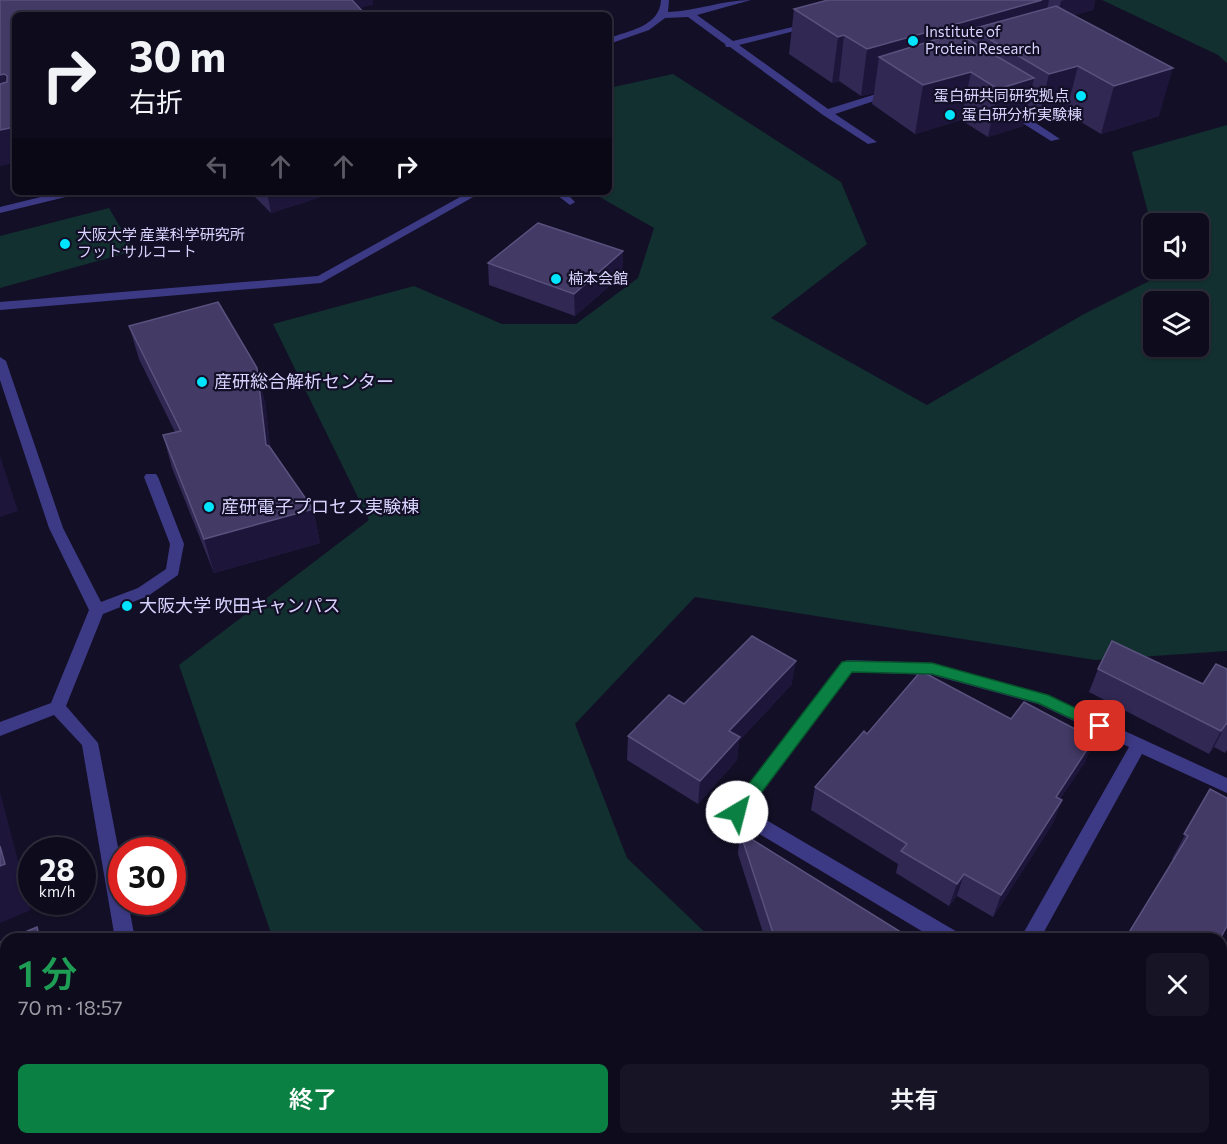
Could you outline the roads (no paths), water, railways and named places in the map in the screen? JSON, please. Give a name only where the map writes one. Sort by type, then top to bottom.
[{"type":"street","points":[[612,40],[651,24],[663,15],[666,7],[665,0]]},
{"type":"street","points":[[663,15],[690,14],[747,0]]},
{"type":"street","points":[[690,14],[729,45],[826,113],[872,142]]},
{"type":"street","points":[[729,45],[821,22]]},
{"type":"street","points":[[826,113],[905,88]]},
{"type":"street","points":[[998,104],[1055,139]]},
{"type":"street","points":[[0,210],[62,195]]},
{"type":"street","points":[[0,306],[321,279],[472,195]]},
{"type":"street","points":[[562,195],[570,202]]},
{"type":"street","points":[[0,361],[56,528],[97,610]]},
{"type":"street","points":[[0,729],[57,707],[97,610],[142,592],[173,571],[177,544],[151,477]]},
{"type":"street","points":[[942,933],[737,812],[848,666],[932,669],[1042,699],[1227,786]]},
{"type":"street","points":[[57,707],[90,743],[124,933]]},
{"type":"street","points":[[1033,933],[1139,744]]},
{"type":"place","name":"Institute of Protein Research","points":[[913,41]]},
{"type":"place","name":"蛋白研共同研究拠点","points":[[1081,96]]},
{"type":"place","name":"蛋白研分析実験棟","points":[[950,115]]},
{"type":"place","name":"大阪大学 産業科学研究所 フットサルコート","points":[[65,244]]},
{"type":"place","name":"楠本会館","points":[[556,279]]},
{"type":"place","name":"産研総合解析センター","points":[[202,382]]},
{"type":"place","name":"産研電子プロセス実験棟","points":[[209,507]]},
{"type":"place","name":"大阪大学 吹田キャンパス","points":[[127,606]]}]
